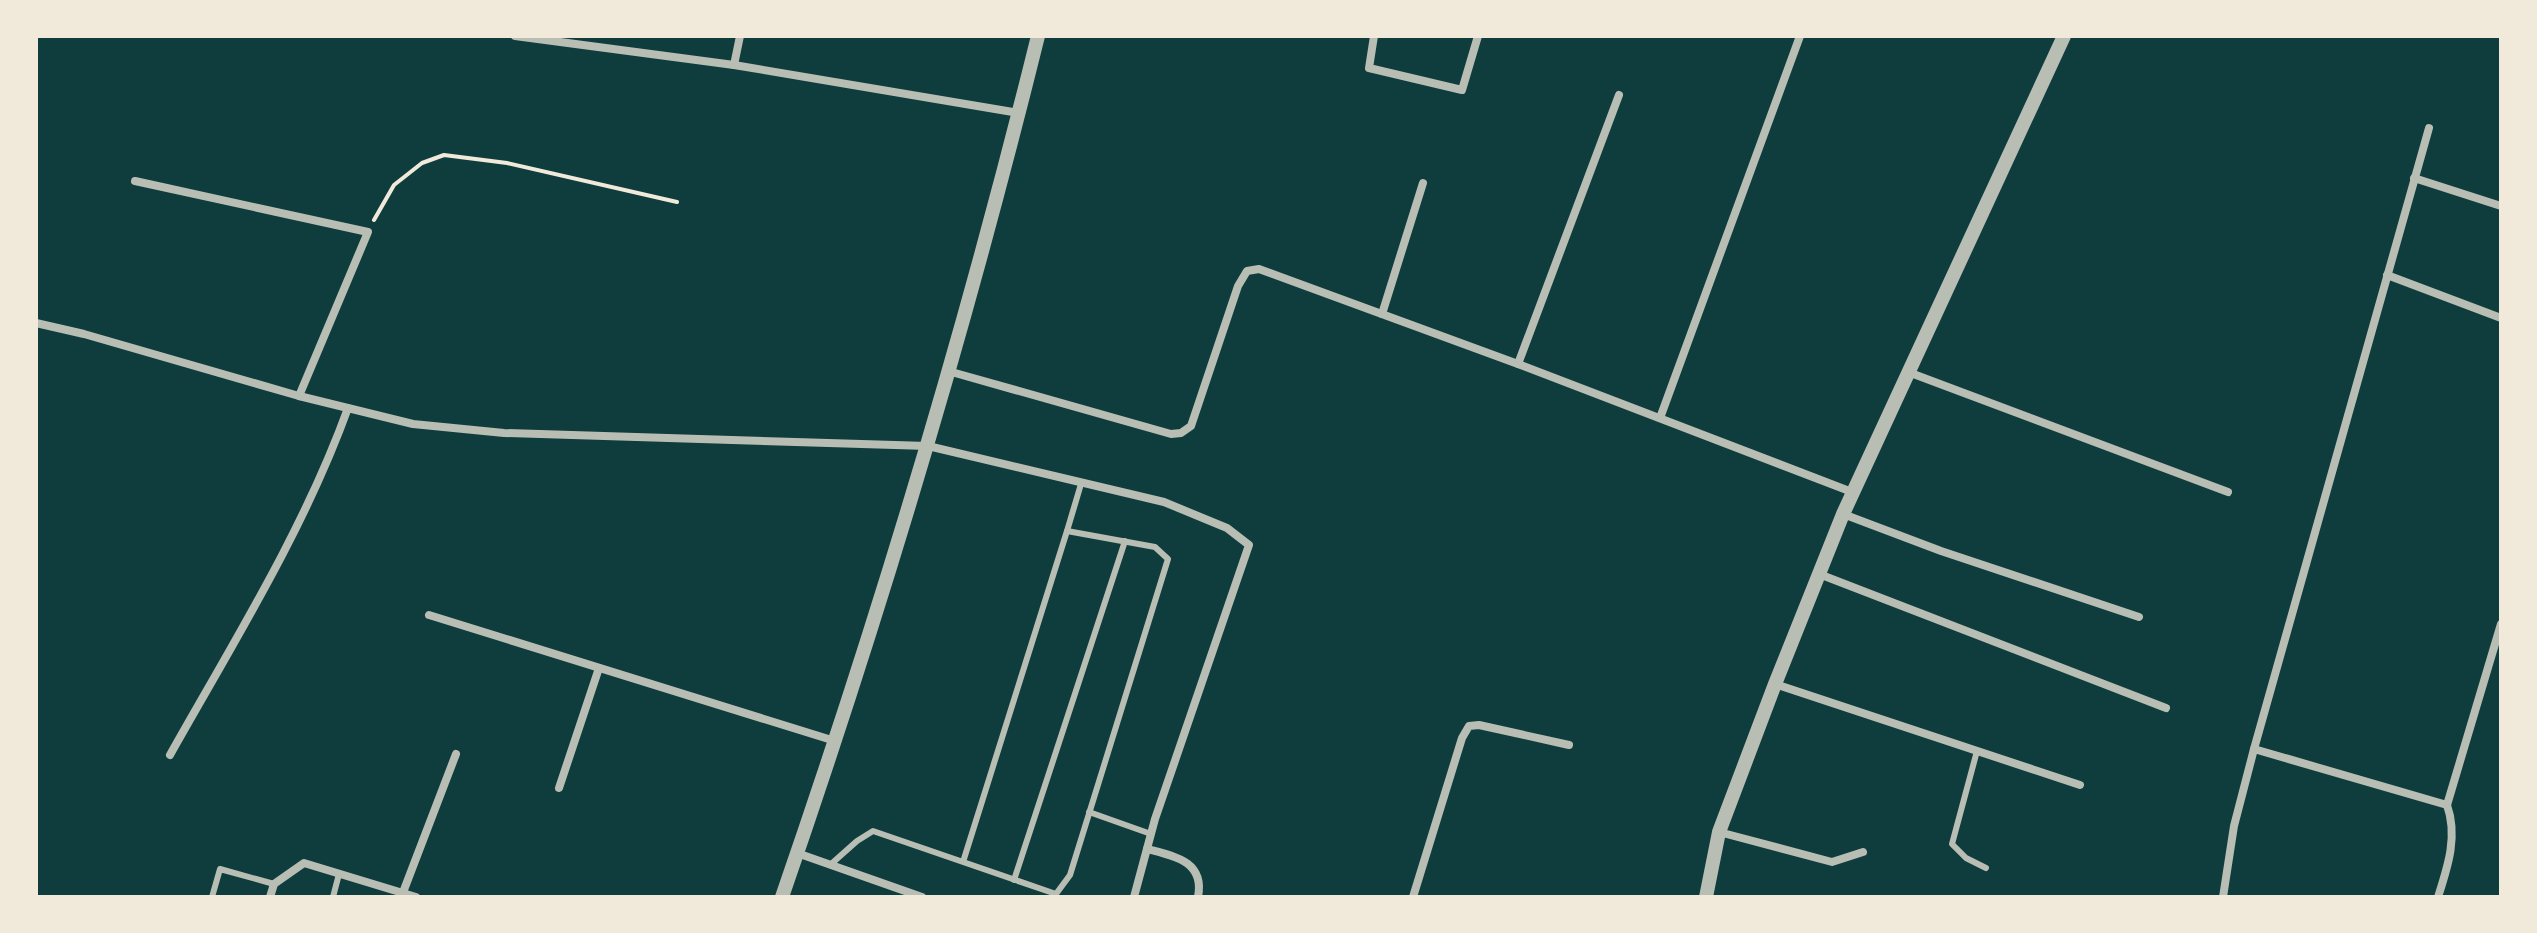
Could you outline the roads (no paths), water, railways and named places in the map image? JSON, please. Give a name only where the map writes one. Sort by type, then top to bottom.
[{"type":"street","points":[[515,36],[734,65],[1019,113]]},
{"type":"street","points":[[734,65],[740,36]]},
{"type":"street","points":[[782,897],[836,742],[928,446],[1038,36]]},
{"type":"street","points":[[1374,36],[1369,68],[1462,90],[1478,36]]},
{"type":"street","points":[[1660,418],[1800,36]]},
{"type":"street","points":[[1706,897],[1719,832],[1852,492],[2064,36]]},
{"type":"street","points":[[1518,364],[1619,95]]},
{"type":"street","points":[[2223,897],[2234,826],[2254,749],[2429,128]]},
{"type":"street","points":[[2414,178],[2501,206]]},
{"type":"street","points":[[135,181],[368,232],[299,396]]},
{"type":"street","points":[[1382,314],[1423,183]]},
{"type":"street","points":[[948,371],[1171,434],[1181,433],[1191,426],[1238,286],[1247,271],[1259,269],[1852,492]]},
{"type":"street","points":[[2387,275],[2501,318]]},
{"type":"street","points":[[36,323],[299,396],[413,424],[504,433],[928,446],[1164,502],[1227,528],[1249,545],[1151,834],[1134,897]]},
{"type":"street","points":[[1908,372],[2228,492]]},
{"type":"street","points":[[170,755],[329,461],[348,408]]},
{"type":"street","points":[[1843,514],[1941,551],[2139,617]]},
{"type":"street","points":[[1819,574],[2166,708]]},
{"type":"street","points":[[429,615],[836,742]]},
{"type":"street","points":[[2438,897],[2450,862],[2453,823],[2447,805],[2501,624]]},
{"type":"street","points":[[559,788],[599,668]]},
{"type":"street","points":[[1775,684],[2080,785]]},
{"type":"street","points":[[1413,897],[1462,738],[1469,726],[1479,725],[1569,745]]},
{"type":"street","points":[[2254,749],[2447,805]]},
{"type":"street","points":[[402,895],[456,754]]},
{"type":"street","points":[[1719,832],[1832,862],[1863,852]]},
{"type":"street","points":[[1147,849],[1185,860],[1195,870],[1200,891],[1198,897]]},
{"type":"street","points":[[797,853],[922,897]]},
{"type":"street","points":[[270,897],[274,884],[304,863],[416,897]]},
{"type":"lane","points":[[963,862],[1081,484]]},
{"type":"lane","points":[[830,865],[873,831],[1056,894],[1070,875],[1168,559],[1155,547],[1067,531]]},
{"type":"lane","points":[[1014,880],[1125,541]]},
{"type":"lane","points":[[1977,751],[1952,844],[1966,858],[1986,868]]},
{"type":"lane","points":[[1089,812],[1151,834]]},
{"type":"lane","points":[[212,897],[220,869],[274,884]]},
{"type":"lane","points":[[333,897],[339,874]]}]
